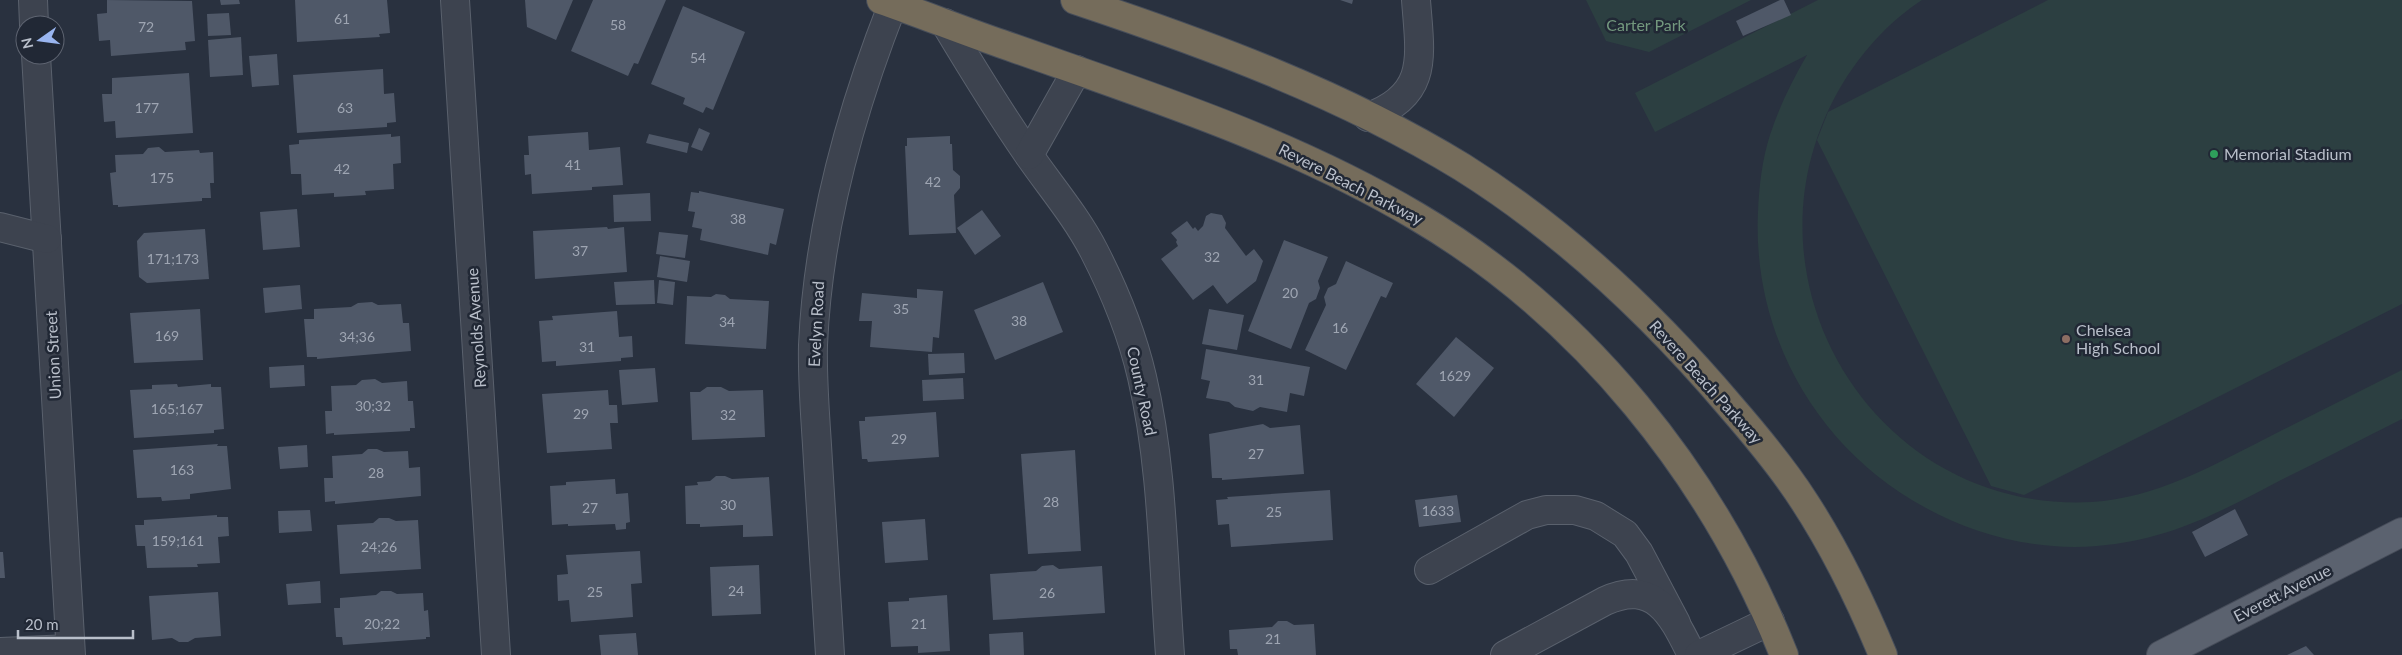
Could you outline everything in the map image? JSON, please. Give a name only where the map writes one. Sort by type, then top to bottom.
[{"type":"highway","name":"Revere Beach Parkway","points":[[1075,0],[1239,60],[1368,117],[1460,166],[1520,208],[1606,278],[1688,357],[1758,440],[1804,500],[1852,586],[1883,655]]},
{"type":"highway","name":"Revere Beach Parkway","points":[[887,2],[1197,113],[1321,166],[1419,218],[1507,278],[1580,345],[1651,425],[1692,481],[1726,534],[1770,621],[1784,655]]},
{"type":"main road","name":"Everett Avenue","points":[[2161,655],[2402,533]]},
{"type":"street","points":[[33,0],[34,15]]},
{"type":"street","name":"Reynolds Avenue","points":[[455,0],[496,655]]},
{"type":"street","points":[[1368,117],[1394,105],[1405,96],[1412,86],[1419,60],[1416,0]]},
{"type":"street","name":"Evelyn Road","points":[[830,655],[813,374],[817,289],[827,224],[845,148],[887,2]]},
{"type":"street","name":"County Road","points":[[945,23],[979,80],[1029,155],[1065,204],[1093,249],[1118,302],[1135,352],[1147,402],[1155,460],[1170,655]]},
{"type":"street","name":"Union Street","points":[[37,65],[71,652]]},
{"type":"street","points":[[1029,155],[1077,70]]},
{"type":"street","points":[[0,228],[47,239]]},
{"type":"street","points":[[1429,570],[1527,515],[1546,510],[1575,510],[1602,518],[1625,534],[1639,553],[1692,655]]},
{"type":"street","points":[[1505,655],[1605,601],[1623,595],[1641,596],[1658,603],[1672,616],[1676,623]]},
{"type":"street","points":[[1698,655],[1770,621]]},
{"type":"street","points":[[0,652],[71,652]]},
{"type":"green space","name":"Carter Park","points":[[1586,0],[1751,0],[1649,52],[1606,41]]},
{"type":"green space","points":[[1818,0],[1922,0],[1886,29],[1856,63],[1840,88],[1811,160],[1803,234],[1814,305],[1843,370],[1887,426],[1945,469],[2014,495],[2092,502],[2115,499],[2160,488],[2203,470],[2402,370],[2402,419],[2214,514],[2170,531],[2123,543],[2075,547],[2053,546],[2030,544],[1987,534],[1926,508],[1888,484],[1853,455],[1824,421],[1799,384],[1780,344],[1767,302],[1759,258],[1758,212],[1763,164],[1767,144],[1777,114],[1807,55],[1655,132],[1635,93]]},
{"type":"green space","points":[[2048,0],[2402,0],[2402,304],[2024,495],[1991,486],[1817,140],[1828,112]]},
{"type":"building","points":[[107,0],[192,1],[195,41],[185,42],[186,50],[111,56],[110,40],[99,41],[97,14],[107,13]]},
{"type":"building","points":[[220,0],[239,0],[240,4],[221,5]]},
{"type":"building","points":[[295,0],[387,0],[390,33],[379,34],[380,37],[297,42]]},
{"type":"building","points":[[525,0],[573,0],[556,40],[527,27]]},
{"type":"building","points":[[593,0],[666,0],[638,64],[634,63],[628,76],[571,51]]},
{"type":"building","points":[[1340,0],[1353,0],[1352,4]]},
{"type":"building","points":[[1780,0],[1784,0],[1791,15],[1743,36],[1736,21]]},
{"type":"building","points":[[683,6],[745,32],[713,110],[706,107],[703,113],[683,104],[685,98],[651,84]]},
{"type":"building","points":[[229,13],[231,35],[208,36],[207,14]]},
{"type":"building","points":[[241,37],[243,75],[210,77],[208,40]]},
{"type":"building","points":[[277,54],[279,85],[252,87],[249,56]]},
{"type":"building","points":[[383,69],[384,94],[394,93],[396,122],[387,123],[387,127],[297,133],[293,75]]},
{"type":"building","points":[[189,73],[193,133],[116,138],[115,121],[104,122],[102,94],[112,94],[112,78]]},
{"type":"building","points":[[699,128],[710,133],[702,151],[691,147]]},
{"type":"building","points":[[588,132],[589,150],[620,147],[623,185],[592,187],[592,190],[532,194],[531,174],[525,175],[524,155],[529,155],[528,136]]},
{"type":"building","points":[[391,134],[391,137],[400,136],[401,163],[393,164],[394,189],[365,191],[366,195],[334,197],[334,193],[302,195],[301,174],[291,174],[289,145],[299,144],[299,140]]},
{"type":"building","points":[[649,134],[689,143],[687,153],[646,143]]},
{"type":"building","points":[[950,136],[953,170],[960,176],[960,188],[954,195],[956,233],[909,235],[905,146],[907,146],[907,138]]},
{"type":"building","points":[[159,147],[165,152],[199,150],[200,153],[213,152],[214,183],[210,183],[211,198],[202,198],[202,201],[118,207],[118,205],[113,205],[110,173],[116,172],[115,155],[143,154],[148,148]]},
{"type":"building","points":[[699,191],[784,209],[776,245],[770,243],[768,255],[700,240],[702,229],[692,227],[695,212],[688,211],[691,192],[699,193]]},
{"type":"building","points":[[650,193],[651,221],[614,222],[613,195]]},
{"type":"building","points":[[297,209],[300,247],[263,250],[260,212]]},
{"type":"building","points":[[982,210],[1001,236],[975,255],[957,228]]},
{"type":"building","points":[[1211,213],[1222,215],[1226,223],[1225,228],[1246,256],[1254,249],[1263,261],[1256,281],[1227,304],[1213,285],[1193,300],[1161,259],[1178,246],[1177,240],[1171,233],[1187,221],[1193,229],[1195,227],[1198,231],[1203,226],[1206,216]]},
{"type":"building","points":[[607,227],[608,229],[624,227],[627,272],[535,279],[533,231]]},
{"type":"building","points":[[205,229],[209,279],[147,283],[139,277],[137,241],[144,233]]},
{"type":"building","points":[[659,232],[688,235],[685,258],[656,254]]},
{"type":"building","points":[[1284,240],[1328,257],[1318,281],[1320,288],[1316,299],[1309,303],[1291,349],[1248,331]]},
{"type":"building","points":[[660,256],[690,261],[687,282],[657,277]]},
{"type":"building","points":[[1346,261],[1393,283],[1386,298],[1381,296],[1346,370],[1305,350],[1326,305],[1324,297],[1328,288],[1336,284]]},
{"type":"building","points":[[654,280],[655,304],[616,305],[614,282]]},
{"type":"building","points":[[659,280],[675,282],[673,305],[657,303]]},
{"type":"building","points":[[1043,282],[1063,332],[995,360],[974,310]]},
{"type":"building","points":[[300,285],[302,309],[265,313],[263,288]]},
{"type":"building","points":[[917,289],[943,291],[939,338],[933,337],[932,352],[870,347],[872,321],[859,321],[862,293],[917,298]]},
{"type":"building","points":[[716,294],[725,295],[730,299],[769,301],[766,349],[685,344],[687,296],[711,297]]},
{"type":"building","points":[[372,302],[378,305],[401,304],[403,323],[409,323],[411,351],[317,359],[317,357],[307,357],[304,319],[314,319],[314,309],[351,307],[358,303]]},
{"type":"building","points":[[200,309],[203,360],[134,363],[130,313]]},
{"type":"building","points":[[1209,309],[1244,315],[1237,350],[1202,344]]},
{"type":"building","points":[[617,311],[619,337],[632,336],[633,357],[621,358],[621,361],[556,366],[556,361],[542,362],[539,321],[553,320],[552,316]]},
{"type":"building","points":[[1456,337],[1494,368],[1454,417],[1416,384]]},
{"type":"building","points":[[1206,349],[1310,367],[1304,396],[1290,393],[1287,412],[1260,407],[1253,411],[1235,407],[1229,402],[1206,398],[1210,381],[1201,379]]},
{"type":"building","points":[[964,353],[965,373],[929,375],[928,354]]},
{"type":"building","points":[[304,365],[305,386],[270,388],[269,367]]},
{"type":"building","points":[[655,368],[658,402],[622,405],[619,370]]},
{"type":"building","points":[[963,378],[964,399],[923,401],[922,380]]},
{"type":"building","points":[[375,379],[382,383],[407,381],[408,401],[413,401],[415,428],[410,428],[410,431],[326,434],[325,411],[332,411],[331,386],[356,385],[362,380]]},
{"type":"building","points":[[177,384],[178,387],[211,384],[211,387],[221,387],[224,429],[214,430],[214,433],[134,438],[130,390],[152,389],[152,385]]},
{"type":"building","points":[[707,387],[721,387],[729,391],[763,390],[765,437],[692,440],[690,392],[700,392]]},
{"type":"building","points":[[608,390],[609,405],[617,405],[618,423],[610,423],[612,449],[547,453],[542,394]]},
{"type":"building","points":[[936,412],[939,457],[868,462],[867,459],[862,459],[859,421],[865,421],[865,417]]},
{"type":"building","points":[[1263,424],[1270,428],[1300,425],[1304,474],[1222,480],[1222,478],[1212,478],[1209,434]]},
{"type":"building","points":[[218,444],[217,446],[227,446],[231,489],[190,494],[190,499],[162,501],[161,497],[137,498],[133,450]]},
{"type":"building","points":[[307,445],[308,467],[280,469],[278,447]]},
{"type":"building","points":[[368,449],[377,449],[384,452],[408,451],[409,468],[420,467],[421,496],[335,504],[335,501],[325,502],[324,478],[333,478],[332,456],[362,454]]},
{"type":"building","points":[[1075,450],[1081,551],[1028,554],[1021,454]]},
{"type":"building","points":[[716,476],[725,476],[732,479],[769,477],[773,536],[743,537],[743,525],[700,527],[700,524],[686,524],[685,486],[698,485],[697,482],[710,481]]},
{"type":"building","points":[[615,479],[616,494],[628,493],[630,522],[626,523],[626,529],[616,530],[615,524],[552,525],[550,486],[566,485],[566,482]]},
{"type":"building","points":[[1330,490],[1333,540],[1231,547],[1229,524],[1218,525],[1216,500],[1228,499],[1227,497]]},
{"type":"building","points":[[1457,495],[1461,522],[1419,527],[1415,500]]},
{"type":"building","points":[[2235,509],[2248,535],[2205,557],[2192,532]]},
{"type":"building","points":[[310,510],[312,531],[279,533],[278,511]]},
{"type":"building","points":[[217,515],[217,517],[228,517],[229,536],[218,537],[220,563],[197,564],[198,567],[147,568],[145,546],[137,546],[135,525],[144,525],[144,520]]},
{"type":"building","points":[[379,518],[389,518],[396,521],[418,520],[421,569],[340,574],[337,525],[373,523]]},
{"type":"building","points":[[925,519],[928,560],[885,563],[882,522]]},
{"type":"building","points":[[640,551],[642,583],[631,584],[633,617],[571,622],[569,600],[558,601],[557,575],[568,574],[566,555]]},
{"type":"building","points":[[0,552],[3,552],[5,578],[0,578]]},
{"type":"building","points":[[759,565],[761,614],[712,616],[710,567]]},
{"type":"building","points":[[1053,565],[1059,569],[1102,566],[1105,613],[993,620],[990,574],[1036,571],[1042,566]]},
{"type":"building","points":[[320,581],[321,603],[288,605],[286,584]]},
{"type":"building","points":[[381,591],[391,591],[397,594],[423,593],[424,611],[428,610],[430,637],[426,637],[426,639],[343,645],[342,637],[336,637],[334,608],[340,608],[340,598],[376,595]]},
{"type":"building","points":[[218,592],[221,636],[195,638],[188,642],[179,642],[172,638],[152,640],[149,596]]},
{"type":"building","points":[[947,595],[950,651],[918,653],[918,646],[891,647],[888,602]]},
{"type":"building","points":[[1278,621],[1287,621],[1294,625],[1314,624],[1316,655],[1238,655],[1237,649],[1230,649],[1229,630],[1272,627]]},
{"type":"building","points":[[1023,632],[1024,655],[990,655],[989,634]]},
{"type":"building","points":[[636,633],[638,655],[601,655],[599,635]]},
{"type":"building","points":[[2306,646],[2314,655],[2287,655]]},
{"type":"place","name":"Memorial Stadium","points":[[2214,154]]},
{"type":"place","name":"Chelsea High School","points":[[2066,339]]}]
